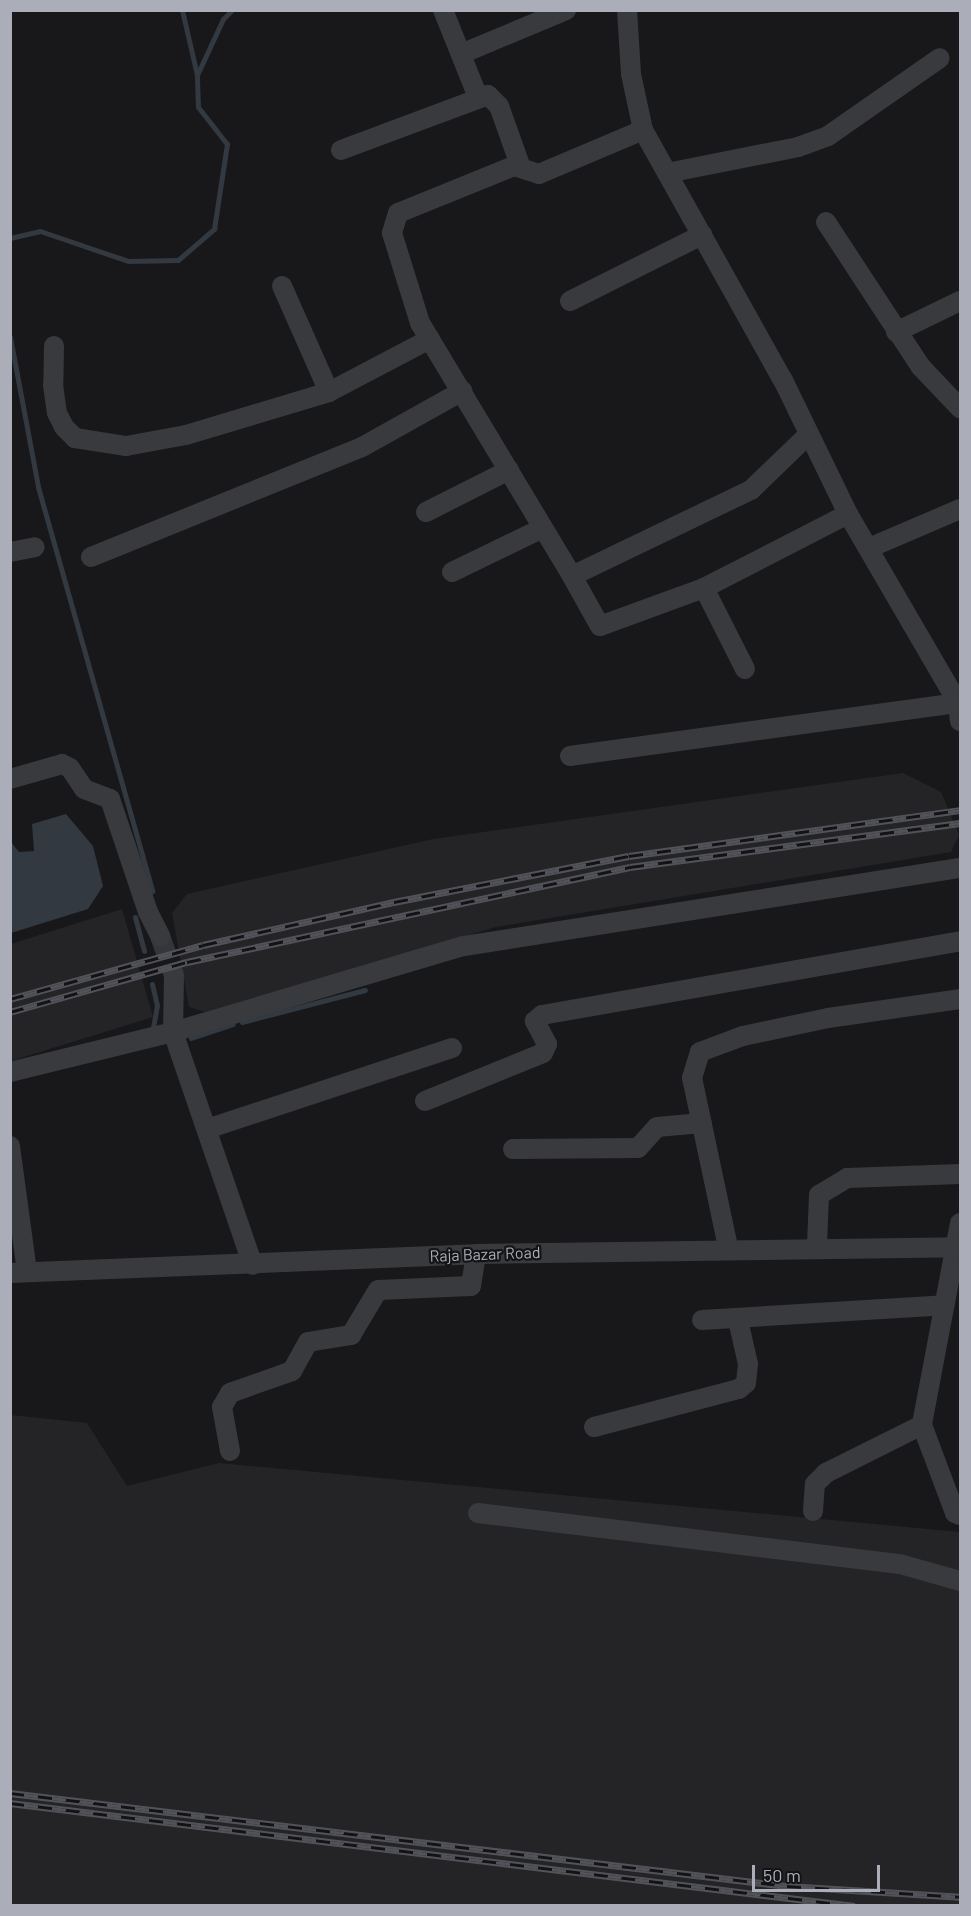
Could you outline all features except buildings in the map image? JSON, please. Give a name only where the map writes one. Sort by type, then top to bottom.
[{"type":"street","points":[[443,10],[478,97]]},
{"type":"street","points":[[461,54],[566,10]]},
{"type":"street","points":[[570,756],[959,712],[848,514],[702,235],[643,130],[631,74],[627,10]]},
{"type":"street","points":[[667,173],[798,147],[828,136],[940,58]]},
{"type":"street","points":[[341,150],[478,97],[492,97],[499,106],[520,165],[539,174],[643,130]]},
{"type":"street","points":[[520,165],[404,209],[394,220],[392,233],[420,323],[600,626],[704,588],[848,514]]},
{"type":"street","points":[[826,222],[896,332],[960,408]]},
{"type":"street","points":[[570,301],[702,235]]},
{"type":"street","points":[[282,286],[329,392]]},
{"type":"street","points":[[896,332],[960,301]]},
{"type":"street","points":[[54,346],[57,413],[75,438],[126,446],[186,435],[329,392],[430,339]]},
{"type":"street","points":[[91,557],[362,447],[462,391]]},
{"type":"street","points":[[572,576],[751,490],[808,435]]},
{"type":"street","points":[[426,512],[509,470]]},
{"type":"street","points":[[869,548],[960,509]]},
{"type":"street","points":[[452,572],[543,528]]},
{"type":"street","points":[[10,552],[35,548]]},
{"type":"street","points":[[704,588],[746,669]]},
{"type":"street","points":[[10,779],[62,764],[84,789],[111,799],[148,912],[160,936]]},
{"type":"street","points":[[10,1072],[173,1032],[464,946],[960,868]]},
{"type":"street","points":[[425,1101],[543,1053],[547,1044],[535,1021],[543,1015],[960,941]]},
{"type":"street","points":[[174,975],[173,1032],[253,1265]]},
{"type":"street","points":[[728,1247],[692,1078],[694,1062],[708,1048],[828,1018],[960,999]]},
{"type":"street","points":[[207,1129],[452,1048]]},
{"type":"street","points":[[513,1149],[638,1148],[657,1127],[702,1124]]},
{"type":"street","points":[[10,1146],[19,1272]]},
{"type":"street","points":[[817,1246],[819,1195],[847,1178],[960,1174]]},
{"type":"street","points":[[959,1518],[922,1425],[951,1293],[960,1223]]},
{"type":"street","name":"Raja Bazar Road","points":[[19,1272],[253,1265],[476,1254],[728,1247],[958,1247]]},
{"type":"street","points":[[230,1451],[222,1407],[230,1393],[292,1371],[308,1342],[351,1335],[378,1290],[471,1286],[476,1254]]},
{"type":"street","points":[[702,1320],[738,1320],[951,1293]]},
{"type":"street","points":[[594,1427],[739,1389],[746,1383],[748,1364],[738,1320]]},
{"type":"street","points":[[813,1510],[815,1484],[826,1473],[922,1425]]},
{"type":"street","points":[[478,1513],[900,1564],[960,1581]]},
{"type":"shaded area","points":[[903,773],[941,792],[959,835],[951,852],[496,927],[205,1012],[189,1007],[172,913],[187,894],[433,839]]},
{"type":"shaded area","points":[[66,814],[93,846],[103,886],[88,909],[11,933],[11,842],[19,852],[34,851],[32,824]]},
{"type":"shaded area","points":[[122,909],[153,1017],[11,1061],[11,944]]},
{"type":"shaded area","points":[[11,1415],[87,1423],[127,1486],[219,1463],[960,1532],[960,1905],[11,1906]]},
{"type":"waterway","points":[[10,238],[40,231],[128,261],[178,260],[214,229],[227,144],[198,107],[197,75],[182,10]]},
{"type":"waterway","points":[[197,75],[223,19],[232,10]]},
{"type":"waterway","points":[[10,337],[38,487],[152,891]]},
{"type":"waterway","points":[[135,917],[144,951]]},
{"type":"waterway","points":[[152,984],[157,1005],[153,1028]]},
{"type":"waterway","points":[[242,1022],[365,990]]},
{"type":"waterway","points":[[191,1038],[233,1024]]},
{"type":"tunnel","points":[[160,936],[174,975]]},
{"type":"railway","points":[[10,999],[203,945],[394,902],[629,856],[960,810]]},
{"type":"railway","points":[[10,1012],[187,962],[630,867],[960,823]]},
{"type":"railway","points":[[10,1793],[787,1886],[960,1897]]},
{"type":"railway","points":[[10,1803],[855,1906]]}]
